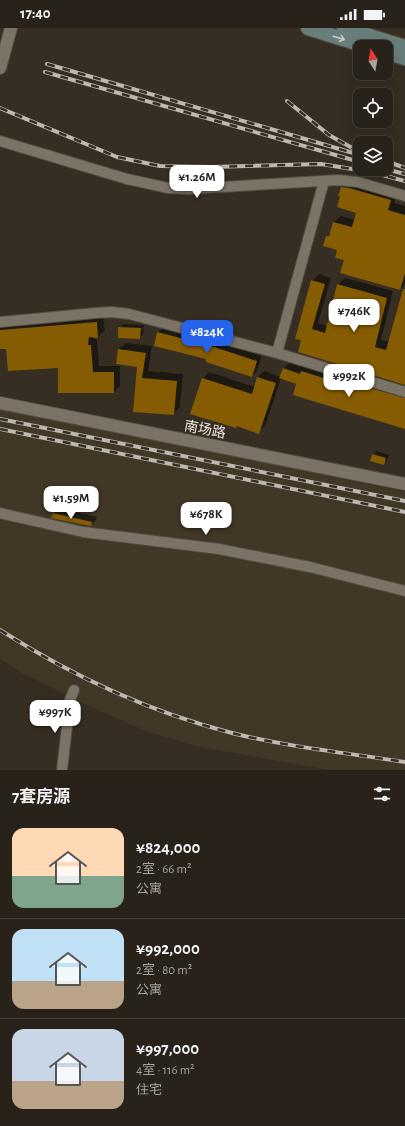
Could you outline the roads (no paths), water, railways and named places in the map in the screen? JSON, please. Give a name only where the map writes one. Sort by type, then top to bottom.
[{"type":"main road","points":[[308,28],[353,42]]},
{"type":"main road","points":[[344,28],[405,47]]},
{"type":"main road","points":[[393,54],[405,58]]},
{"type":"street","points":[[0,68],[11,28]]},
{"type":"street","points":[[0,141],[127,179],[168,188],[338,180],[358,182],[405,196]]},
{"type":"street","points":[[277,353],[324,180]]},
{"type":"street","points":[[0,322],[112,312],[128,314],[277,353],[405,392]]},
{"type":"street","name":"南场路","points":[[0,403],[405,484]]},
{"type":"street","points":[[0,513],[83,532],[219,549],[310,567],[405,591]]},
{"type":"street","points":[[62,770],[70,700],[74,690]]},
{"type":"railway","points":[[47,64],[353,153]]},
{"type":"railway","points":[[45,72],[353,160]]},
{"type":"railway","points":[[287,101],[329,135],[353,148]]},
{"type":"railway","points":[[0,108],[117,157],[160,166],[212,167],[321,164],[371,172],[405,181]]},
{"type":"railway","points":[[393,164],[405,168]]},
{"type":"railway","points":[[393,171],[405,174]]},
{"type":"railway","points":[[0,419],[405,501]]},
{"type":"railway","points":[[0,429],[405,512]]},
{"type":"railway","points":[[0,630],[55,663],[83,677],[112,691],[171,715],[253,738],[405,762]]}]
